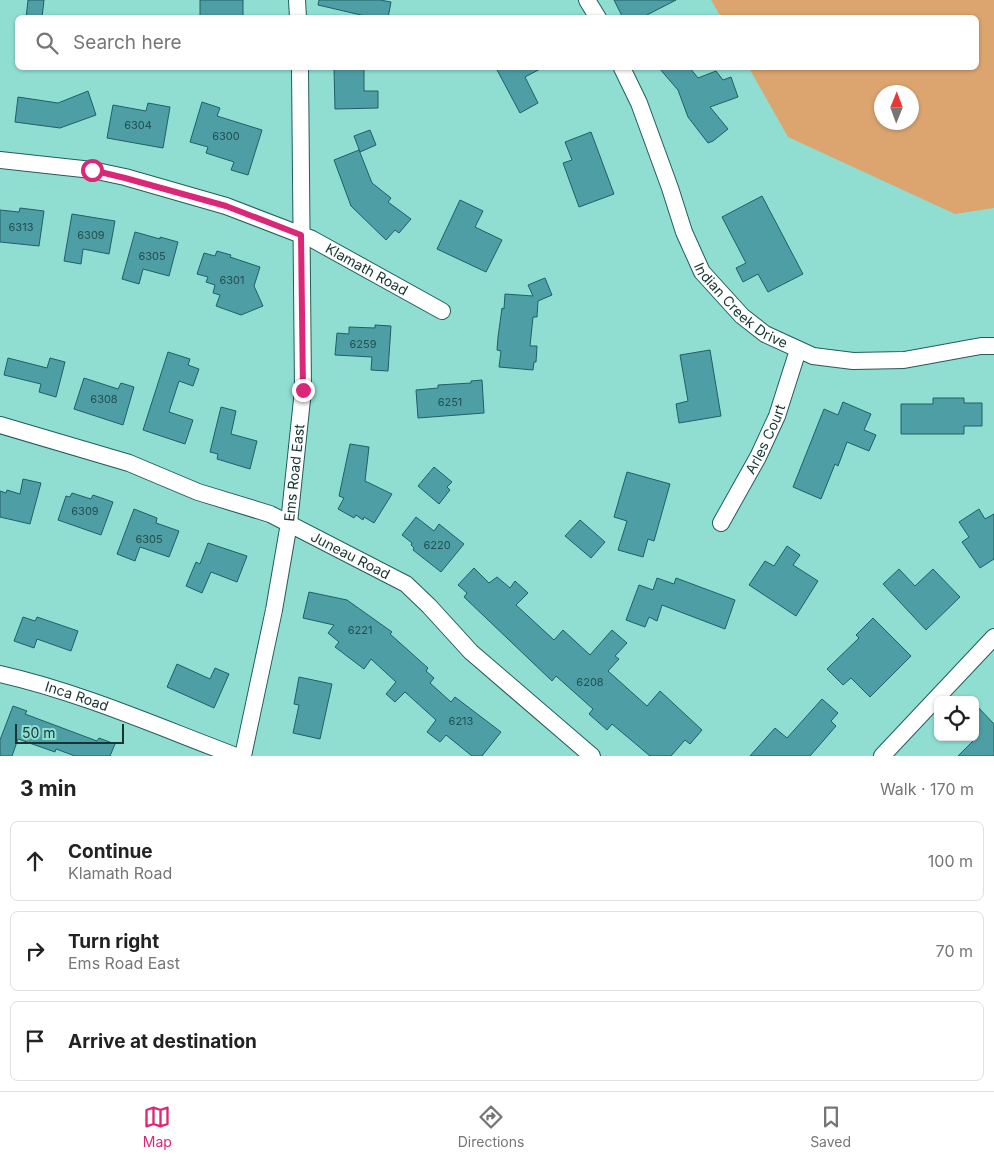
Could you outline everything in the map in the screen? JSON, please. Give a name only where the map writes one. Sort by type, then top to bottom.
[{"type":"street","points":[[297,0],[298,15]]},
{"type":"street","points":[[587,0],[596,15]]},
{"type":"street","name":"Ems Road East","points":[[243,756],[274,610],[289,524],[303,390],[300,70]]},
{"type":"street","name":"Indian Creek Drive","points":[[623,70],[642,112],[684,232],[702,272],[742,316],[765,334],[814,356],[853,361],[904,360],[981,346],[994,346]]},
{"type":"street","name":"Klamath Road","points":[[0,160],[92,170],[226,206],[312,239],[442,311]]},
{"type":"street","name":"Arles Court","points":[[721,523],[758,457],[776,416],[798,350]]},
{"type":"street","name":"Juneau Road","points":[[0,426],[129,463],[198,492],[270,514],[406,584],[471,652],[592,756]]},
{"type":"street","points":[[882,756],[994,637]]},
{"type":"street","name":"Inca Road","points":[[0,674],[80,698],[236,756]]},
{"type":"shaded area","points":[[711,0],[994,0],[994,208],[955,214],[788,137],[750,70],[979,70],[979,15],[720,15]]},
{"type":"building","points":[[28,0],[44,0],[42,15],[26,15]]},
{"type":"building","points":[[200,0],[243,0],[243,15],[200,15]]},
{"type":"building","points":[[319,0],[380,0],[391,2],[389,15],[361,15],[318,5]]},
{"type":"building","points":[[614,0],[676,0],[647,15],[622,15]]},
{"type":"building","points":[[334,70],[364,70],[364,91],[378,91],[378,108],[335,109]]},
{"type":"building","points":[[497,70],[538,70],[525,77],[538,103],[520,113]]},
{"type":"building","points":[[661,70],[692,70],[698,78],[716,71],[723,80],[731,77],[738,97],[710,107],[728,129],[708,143],[688,117],[678,90]]},
{"type":"building","points":[[88,91],[96,115],[60,128],[15,122],[18,97],[58,103]]},
{"type":"building","points":[[202,102],[220,108],[217,116],[262,130],[248,175],[231,170],[234,162],[206,153],[208,147],[190,142]]},
{"type":"building","points":[[148,103],[170,107],[163,148],[107,138],[113,105],[146,111]]},
{"type":"building","points":[[370,130],[376,145],[360,152],[354,136]]},
{"type":"building","points":[[591,132],[614,194],[579,207],[563,163],[572,160],[565,142]]},
{"type":"building","points":[[359,150],[372,183],[391,198],[388,202],[411,219],[399,233],[395,230],[386,240],[351,206],[334,160]]},
{"type":"building","points":[[762,196],[803,274],[768,292],[758,274],[743,282],[736,268],[746,263],[722,217]]},
{"type":"building","points":[[460,200],[483,211],[475,227],[502,240],[486,272],[437,249]]},
{"type":"building","points":[[20,208],[44,211],[39,246],[0,242],[0,210],[19,212]]},
{"type":"building","points":[[72,214],[115,221],[109,254],[83,249],[81,264],[64,261]]},
{"type":"building","points":[[135,232],[178,242],[169,276],[143,269],[139,284],[122,279]]},
{"type":"building","points":[[217,251],[260,267],[254,286],[263,306],[241,315],[216,306],[220,295],[213,293],[215,285],[206,282],[208,277],[197,274],[204,253],[215,256]]},
{"type":"building","points":[[545,278],[552,295],[538,301],[537,317],[533,317],[530,346],[537,346],[536,362],[534,362],[533,370],[499,367],[501,351],[497,350],[498,337],[505,294],[533,296],[528,285]]},
{"type":"building","points":[[375,325],[391,326],[388,371],[371,370],[372,357],[335,355],[337,333],[349,334],[349,327],[375,328]]},
{"type":"building","points":[[710,350],[721,416],[679,423],[676,404],[688,401],[680,355]]},
{"type":"building","points":[[168,352],[190,359],[188,365],[199,369],[193,386],[179,381],[169,412],[193,420],[185,444],[143,430]]},
{"type":"building","points":[[8,358],[47,368],[50,358],[65,362],[56,397],[39,392],[41,384],[4,375]]},
{"type":"building","points":[[84,378],[118,389],[121,383],[134,387],[123,425],[74,409]]},
{"type":"building","points":[[482,380],[484,413],[418,418],[416,390],[438,388],[438,385],[471,383],[471,381]]},
{"type":"building","points":[[933,398],[964,398],[964,403],[982,403],[982,426],[964,426],[964,434],[901,434],[901,404],[933,404]]},
{"type":"building","points":[[843,402],[871,414],[864,430],[876,435],[869,451],[847,442],[838,466],[835,464],[821,499],[793,487],[824,409],[838,415]]},
{"type":"building","points":[[221,407],[236,411],[231,434],[257,441],[250,469],[217,459],[218,454],[210,452]]},
{"type":"building","points":[[350,444],[369,447],[365,481],[392,494],[374,523],[364,517],[363,520],[356,515],[354,518],[338,509],[344,498],[339,496]]},
{"type":"building","points":[[434,467],[452,482],[447,487],[450,490],[439,504],[418,486]]},
{"type":"building","points":[[627,472],[670,484],[654,541],[648,539],[643,557],[618,550],[627,521],[614,517]]},
{"type":"building","points":[[23,479],[41,483],[30,524],[0,517],[0,491],[6,493],[7,490],[20,494]]},
{"type":"building","points":[[72,493],[91,499],[93,495],[113,502],[101,535],[58,520],[66,496],[70,497]]},
{"type":"building","points":[[134,509],[157,518],[156,523],[179,531],[169,557],[140,547],[135,561],[117,554]]},
{"type":"building","points":[[979,509],[985,519],[994,514],[994,559],[980,568],[962,542],[969,537],[959,522]]},
{"type":"building","points":[[416,517],[434,531],[439,524],[464,544],[441,572],[413,550],[412,543],[402,535]]},
{"type":"building","points":[[580,520],[605,542],[591,558],[565,536]]},
{"type":"building","points":[[208,543],[247,556],[237,582],[211,572],[202,593],[186,586],[196,562],[200,564]]},
{"type":"building","points":[[787,546],[800,555],[793,565],[818,581],[796,616],[749,585],[765,561],[774,566]]},
{"type":"building","points":[[474,568],[489,583],[497,577],[510,588],[515,581],[528,593],[516,605],[554,640],[563,630],[590,655],[612,630],[627,643],[615,656],[619,659],[608,671],[647,706],[660,691],[702,730],[690,744],[685,740],[671,756],[650,756],[612,724],[607,730],[589,714],[593,709],[556,676],[552,681],[464,597],[467,593],[458,585]]},
{"type":"building","points":[[899,569],[915,586],[933,569],[960,597],[926,630],[883,584]]},
{"type":"building","points":[[657,578],[674,584],[676,578],[735,600],[725,629],[662,605],[657,621],[649,617],[645,627],[626,620],[639,585],[653,590]]},
{"type":"building","points":[[309,592],[347,600],[392,632],[390,634],[428,668],[426,671],[434,678],[430,683],[451,702],[455,697],[501,732],[482,756],[472,756],[446,735],[440,742],[427,732],[436,720],[405,692],[395,702],[386,694],[396,682],[371,659],[364,669],[335,647],[339,642],[328,633],[334,625],[303,618]]},
{"type":"building","points":[[23,617],[35,621],[37,617],[78,631],[71,651],[37,639],[34,648],[14,641]]},
{"type":"building","points":[[873,618],[911,656],[870,697],[851,678],[843,685],[827,669],[859,638],[856,635]]},
{"type":"building","points":[[177,664],[210,679],[215,668],[229,674],[214,708],[167,687]]},
{"type":"building","points":[[299,677],[332,684],[320,739],[293,733],[299,705],[294,704]]},
{"type":"building","points":[[822,699],[838,713],[831,721],[836,726],[810,756],[750,756],[775,728],[787,738]]},
{"type":"building","points":[[13,706],[27,711],[25,714],[97,741],[99,738],[115,744],[110,756],[75,756],[56,749],[55,752],[18,739],[12,756],[0,756],[0,740]]},
{"type":"building","points":[[979,708],[994,724],[994,756],[958,756],[973,741],[979,741]]},
{"type":"route","points":[[92,170],[226,206],[301,235],[303,390]]}]
